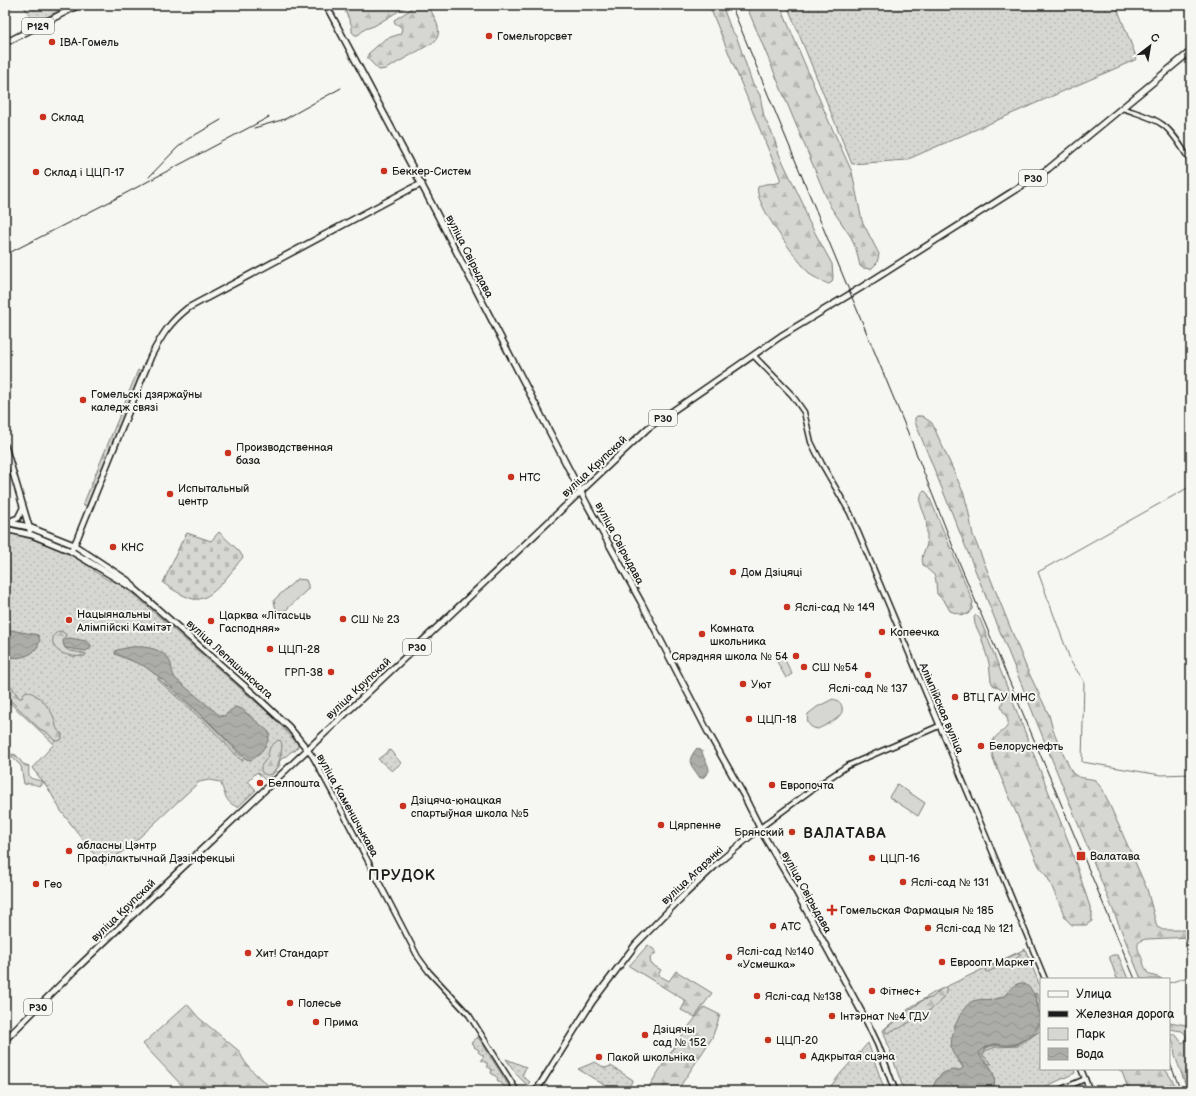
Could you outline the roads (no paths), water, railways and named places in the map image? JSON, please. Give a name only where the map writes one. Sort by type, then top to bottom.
[{"type":"main road","name":"Р129","points":[[5,43],[79,5]]},
{"type":"main road","name":"вуліца Свірыдава","points":[[326,5],[422,184],[581,492],[708,732],[873,1033],[895,1091]]},
{"type":"main road","name":"Р30","points":[[1122,108],[1191,51]]},
{"type":"main road","name":"вуліца Крупскай","points":[[5,1040],[76,969],[307,749],[648,428],[781,336],[1048,169],[1122,108]]},
{"type":"main road","points":[[71,551],[150,356],[165,331],[175,319],[188,308],[406,191],[422,184]]},
{"type":"main road","points":[[5,446],[32,535]]},
{"type":"main road","points":[[6,523],[12,522],[18,518],[23,507]]},
{"type":"main road","name":"вуліца Лепяшынскага","points":[[6,523],[29,527],[74,545],[130,582],[135,589]]},
{"type":"main road","name":"вуліца Лепяшынскага","points":[[5,529],[32,535],[71,551],[135,589],[256,696],[288,727],[307,749]]},
{"type":"main road","name":"вуліца Агарэнкі","points":[[536,1091],[592,1002],[636,944],[719,862],[760,828]]},
{"type":"street","points":[[1122,108],[1151,118],[1163,125],[1174,136],[1191,162]]},
{"type":"street","name":"Алімпійская вуліца","points":[[754,356],[792,395],[804,412],[809,436],[814,448],[850,513],[1045,978]]},
{"type":"street","name":"вуліца Агарэнкі","points":[[760,828],[843,768],[939,726]]},
{"type":"street","name":"вуліца Каменшчыкава","points":[[307,749],[332,792],[418,956],[429,972],[469,1015],[516,1091]]},
{"type":"street","points":[[1081,1070],[1090,1091]]},
{"type":"street","points":[[1057,1091],[1085,1079]]},
{"type":"water","points":[[5,629],[38,635],[40,640],[38,646],[27,656],[16,658],[5,657]]},
{"type":"water","points":[[70,638],[86,641],[91,645],[91,648],[86,651],[66,648],[63,641]]},
{"type":"water","points":[[131,647],[154,649],[164,654],[171,664],[176,679],[219,715],[224,716],[235,707],[242,709],[269,732],[267,744],[252,760],[246,759],[206,719],[163,680],[144,666],[115,654],[117,650]]},
{"type":"water","points":[[697,748],[702,751],[709,768],[709,771],[704,777],[700,778],[690,760]]},
{"type":"water","points":[[1019,983],[1023,983],[1030,988],[1035,997],[1039,1012],[1039,1023],[1034,1032],[1016,1044],[992,1045],[980,1051],[981,1058],[988,1065],[994,1075],[995,1082],[993,1091],[931,1091],[939,1076],[945,1072],[960,1070],[963,1068],[953,1053],[951,1045],[956,1023],[968,1004],[973,1001],[1000,998]]},
{"type":"waterway","points":[[1191,486],[1038,572],[1071,662],[1084,681],[1082,762],[1161,775],[1191,774]]},
{"type":"waterway","points":[[1170,983],[1191,976]]},
{"type":"railway","points":[[731,5],[911,440],[959,562],[1135,978]]},
{"type":"railway","points":[[254,128],[285,119],[341,88]]},
{"type":"railway","points":[[5,255],[113,200],[269,117]]},
{"type":"railway","points":[[149,177],[177,148],[188,139],[221,120]]},
{"type":"railway","points":[[1170,1064],[1181,1091]]},
{"type":"place","name":"Гомельгорсвет","points":[[489,36]]},
{"type":"place","name":"IBA-Гомель","points":[[52,42]]},
{"type":"place","name":"Склад","points":[[43,117]]},
{"type":"place","name":"Беккер-Систем","points":[[384,171]]},
{"type":"place","name":"Склад і ЦЦП-17","points":[[36,172]]},
{"type":"place","name":"Гомельскі дзяржаўны каледж связі","points":[[83,400]]},
{"type":"place","name":"Производственная база","points":[[228,453]]},
{"type":"place","name":"НТС","points":[[511,477]]},
{"type":"place","name":"Испытальный центр","points":[[170,494]]},
{"type":"place","name":"КНС","points":[[113,547]]},
{"type":"place","name":"Дом Дзіцяці","points":[[733,572]]},
{"type":"place","name":"Яслі-сад № 149","points":[[787,607]]},
{"type":"place","name":"СШ № 23","points":[[343,619]]},
{"type":"place","name":"Нацыянальны Алімпійскі Камітэт","points":[[69,620]]},
{"type":"place","name":"Царква «Літасьць Гасподняя»","points":[[211,621]]},
{"type":"place","name":"Копеечка","points":[[882,632]]},
{"type":"place","name":"Комната школьника","points":[[702,634]]},
{"type":"place","name":"ЦЦП-28","points":[[270,649]]},
{"type":"place","name":"Сярэдняя школа № 54","points":[[796,656]]},
{"type":"place","name":"СШ №54","points":[[804,667]]},
{"type":"place","name":"ГРП-38","points":[[331,672]]},
{"type":"place","name":"Яслі-сад № 137","points":[[868,675]]},
{"type":"place","name":"Уют","points":[[743,684]]},
{"type":"place","name":"ВТЦ ГАУ МНС","points":[[955,697]]},
{"type":"place","name":"ЦЦП-18","points":[[749,719]]},
{"type":"place","name":"Белоруснефть","points":[[981,746]]},
{"type":"place","name":"Белпошта","points":[[260,783]]},
{"type":"place","name":"Европочта","points":[[772,785]]},
{"type":"place","name":"Дзіцяча-юнацкая спартыўная школа №5","points":[[403,806]]},
{"type":"place","name":"Цярпенне","points":[[661,825]]},
{"type":"place","name":"Брянский","points":[[792,832]]},
{"type":"place","name":"абласны Цэнтр Прафілактычнай Дэзінфекцыі","points":[[69,851]]},
{"type":"place","name":"Валатава","points":[[1081,856]]},
{"type":"place","name":"ЦЦП-16","points":[[872,858]]},
{"type":"place","name":"Яслі-сад № 131","points":[[903,882]]},
{"type":"place","name":"Гео","points":[[36,884]]},
{"type":"place","name":"Гомельская Фармацыя № 185","points":[[832,910]]},
{"type":"place","name":"АТС","points":[[773,926]]},
{"type":"place","name":"Яслі-сад № 121","points":[[928,928]]},
{"type":"place","name":"Хит! Стандарт","points":[[248,953]]},
{"type":"place","name":"Яслі-сад №140 «Усмешка»","points":[[729,957]]},
{"type":"place","name":"Евроопт Маркет","points":[[942,962]]},
{"type":"place","name":"Фітнес+","points":[[872,991]]},
{"type":"place","name":"Яслі-сад №138","points":[[757,996]]},
{"type":"place","name":"Полесье","points":[[290,1003]]},
{"type":"place","name":"Інтэрнат №4 ГДУ","points":[[832,1016]]},
{"type":"place","name":"Прима","points":[[316,1022]]},
{"type":"place","name":"Дзіцячы сад № 152","points":[[645,1035]]},
{"type":"place","name":"ЦЦП-20","points":[[768,1040]]},
{"type":"place","name":"Адкрытая сцэна","points":[[803,1056]]},
{"type":"place","name":"Пакой школьніка","points":[[599,1057]]},
{"type":"district","name":"ВАЛАТАВА","points":[[845,833]]},
{"type":"district","name":"ПРУДОК","points":[[402,875]]}]
